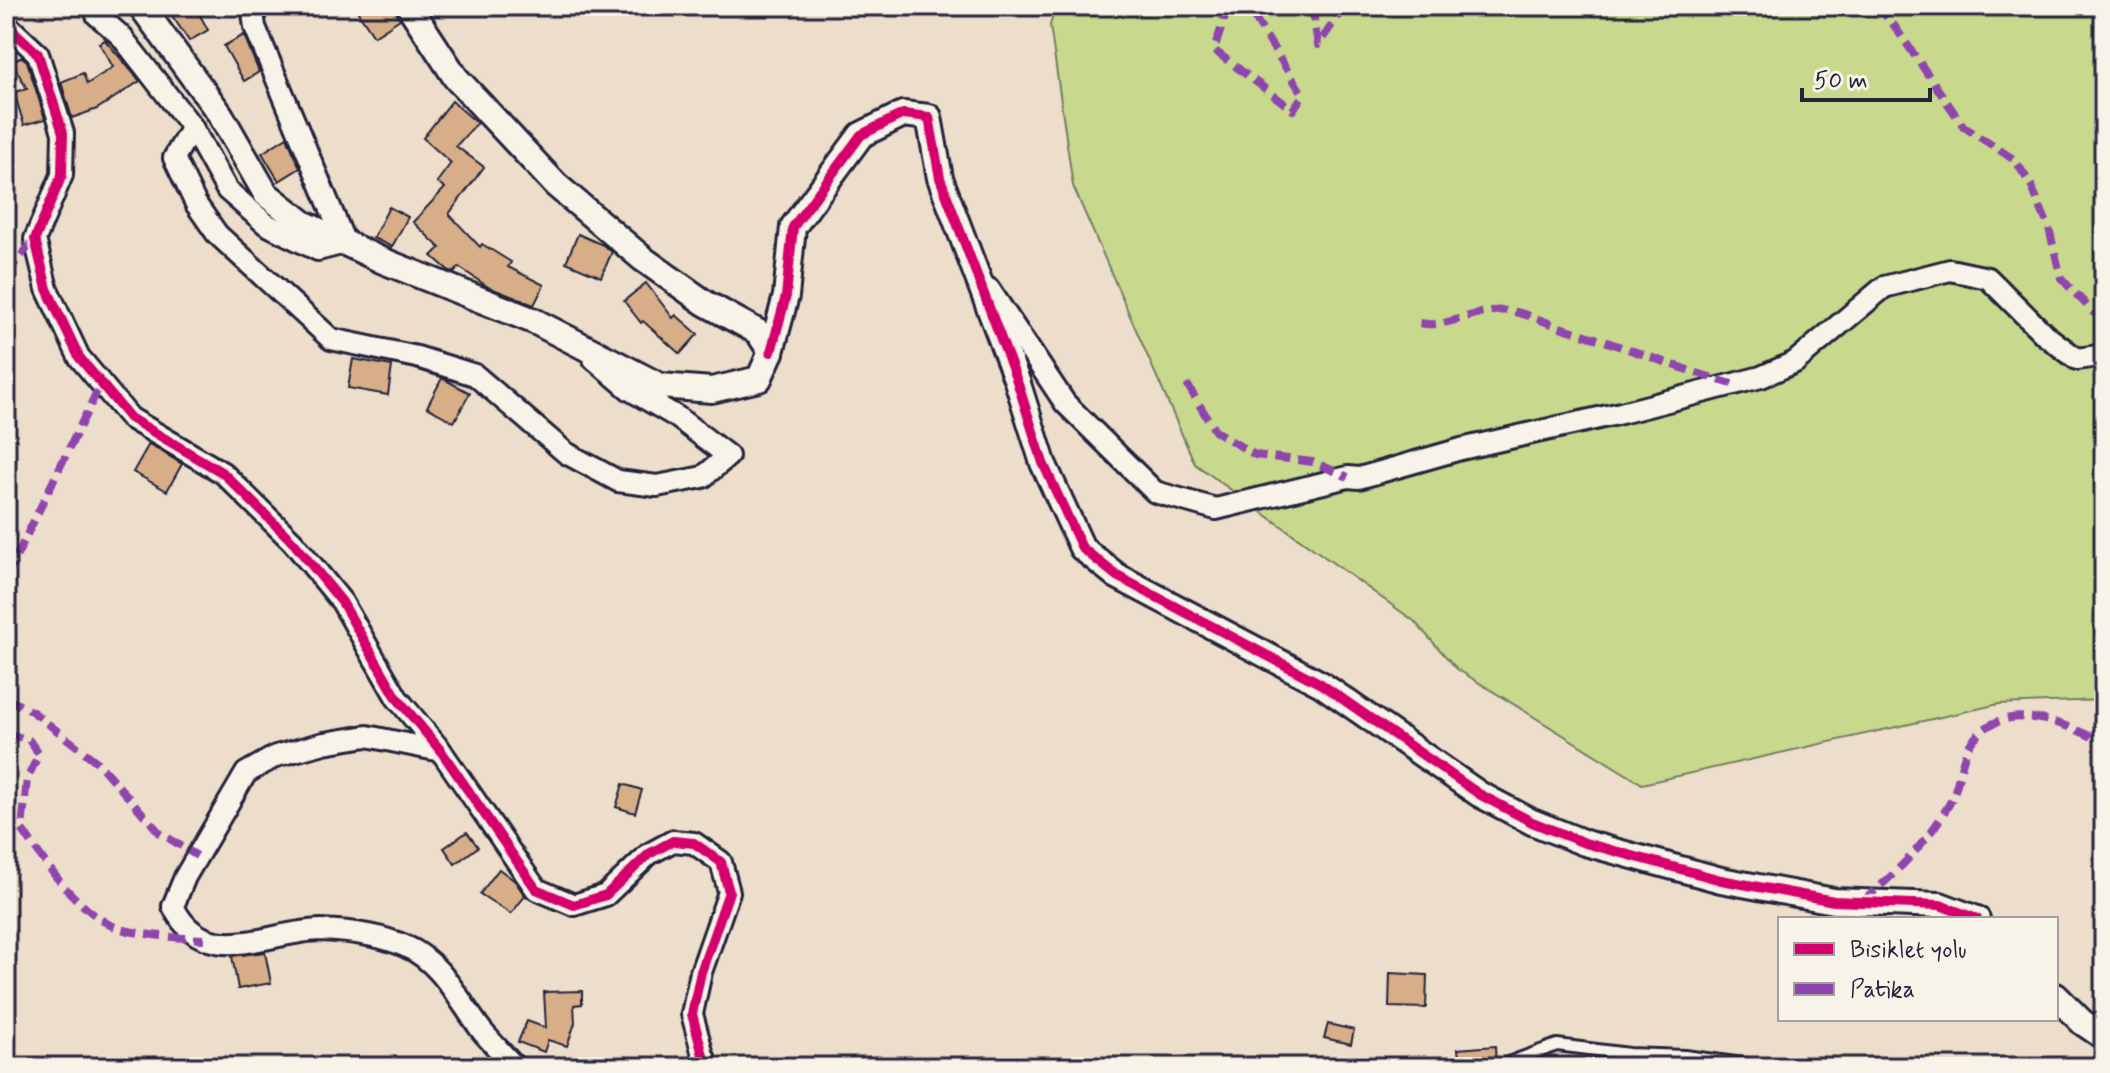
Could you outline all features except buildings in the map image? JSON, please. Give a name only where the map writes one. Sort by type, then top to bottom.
[{"type":"street","points":[[93,6],[97,15],[121,36],[192,127],[227,190],[266,224],[318,250],[345,243]]},
{"type":"street","points":[[141,6],[220,114],[266,194],[303,223],[381,260],[534,321],[660,386],[712,390],[759,379],[771,352],[786,296],[793,227],[861,135],[903,114],[929,117],[940,178],[1017,381],[1043,463],[1082,548],[1117,576],[1321,684],[1479,794],[1532,822],[1585,843],[1721,880],[1834,901],[1940,905],[1972,917]]},
{"type":"street","points":[[252,6],[255,27],[345,243]]},
{"type":"street","points":[[409,6],[456,78],[556,185],[643,259],[705,303],[758,332],[771,352]]},
{"type":"street","points":[[6,24],[38,54],[63,133],[62,175],[35,239],[47,289],[79,357],[130,418],[223,473],[293,542],[342,602],[397,698],[441,751],[536,889],[574,905],[606,895],[649,854],[673,841],[694,843],[721,862],[729,892],[701,972],[692,1014],[711,1063]]},
{"type":"street","points":[[192,127],[174,158],[196,204],[217,234],[331,339],[417,357],[475,375],[566,453],[618,481],[657,486],[703,477],[728,456],[677,417],[629,389],[574,342]]},
{"type":"street","points":[[970,261],[1065,403],[1155,492],[1216,509],[1348,477],[1359,478],[1461,449],[1761,377],[1795,362],[1884,287],[1950,270],[1988,278],[2045,335],[2077,359],[2104,355]]},
{"type":"street","points":[[441,751],[367,736],[276,756],[246,773],[185,877],[173,906],[181,923],[204,939],[247,944],[319,930],[376,937],[405,945],[428,958],[483,1031],[515,1067]]},
{"type":"street","points":[[2058,998],[2082,1022],[2104,1037]]},
{"type":"lane","points":[[1508,1063],[1557,1045],[1629,1054],[1685,1056],[1764,1067]]},
{"type":"green space","points":[[1056,6],[2104,6],[2104,700],[1999,704],[1642,784],[1457,669],[1414,621],[1195,464],[1073,186],[1050,25]]},
{"type":"marked path","points":[[1226,6],[1214,50],[1293,110],[1303,95],[1247,6]]},
{"type":"marked path","points":[[1312,6],[1318,45],[1345,6]]},
{"type":"marked path","points":[[1876,6],[1891,21],[1964,127],[2015,160],[2031,185],[2049,228],[2061,278],[2094,313],[2104,316]]},
{"type":"marked path","points":[[6,274],[35,239]]},
{"type":"marked path","points":[[1420,323],[1442,323],[1490,311],[1516,312],[1732,384]]},
{"type":"marked path","points":[[6,578],[101,383]]},
{"type":"marked path","points":[[1187,384],[1215,431],[1255,455],[1313,462],[1348,477]]},
{"type":"marked path","points":[[6,698],[33,712],[97,762],[159,832],[197,856]]},
{"type":"marked path","points":[[1863,901],[1910,857],[1930,833],[1952,799],[1967,750],[1984,729],[2000,721],[2035,718],[2072,728],[2104,743]]},
{"type":"marked path","points":[[6,733],[29,740],[39,754],[27,779],[22,829],[69,892],[105,922],[125,930],[204,939]]},
{"type":"cycle path","points":[[6,24],[38,54],[63,133],[62,175],[35,239],[47,289],[79,357],[130,418],[223,473],[293,542],[342,602],[397,698],[441,751],[536,889],[574,905],[606,895],[649,854],[673,841],[694,843],[721,862],[729,892],[701,972],[692,1014],[709,1067]]},
{"type":"cycle path","points":[[771,352],[786,296],[793,227],[861,135],[903,114],[929,117],[940,178],[1017,381],[1043,463],[1082,548],[1117,576],[1321,684],[1479,794],[1532,822],[1585,843],[1721,880],[1834,901],[1940,905],[1972,917]]}]
